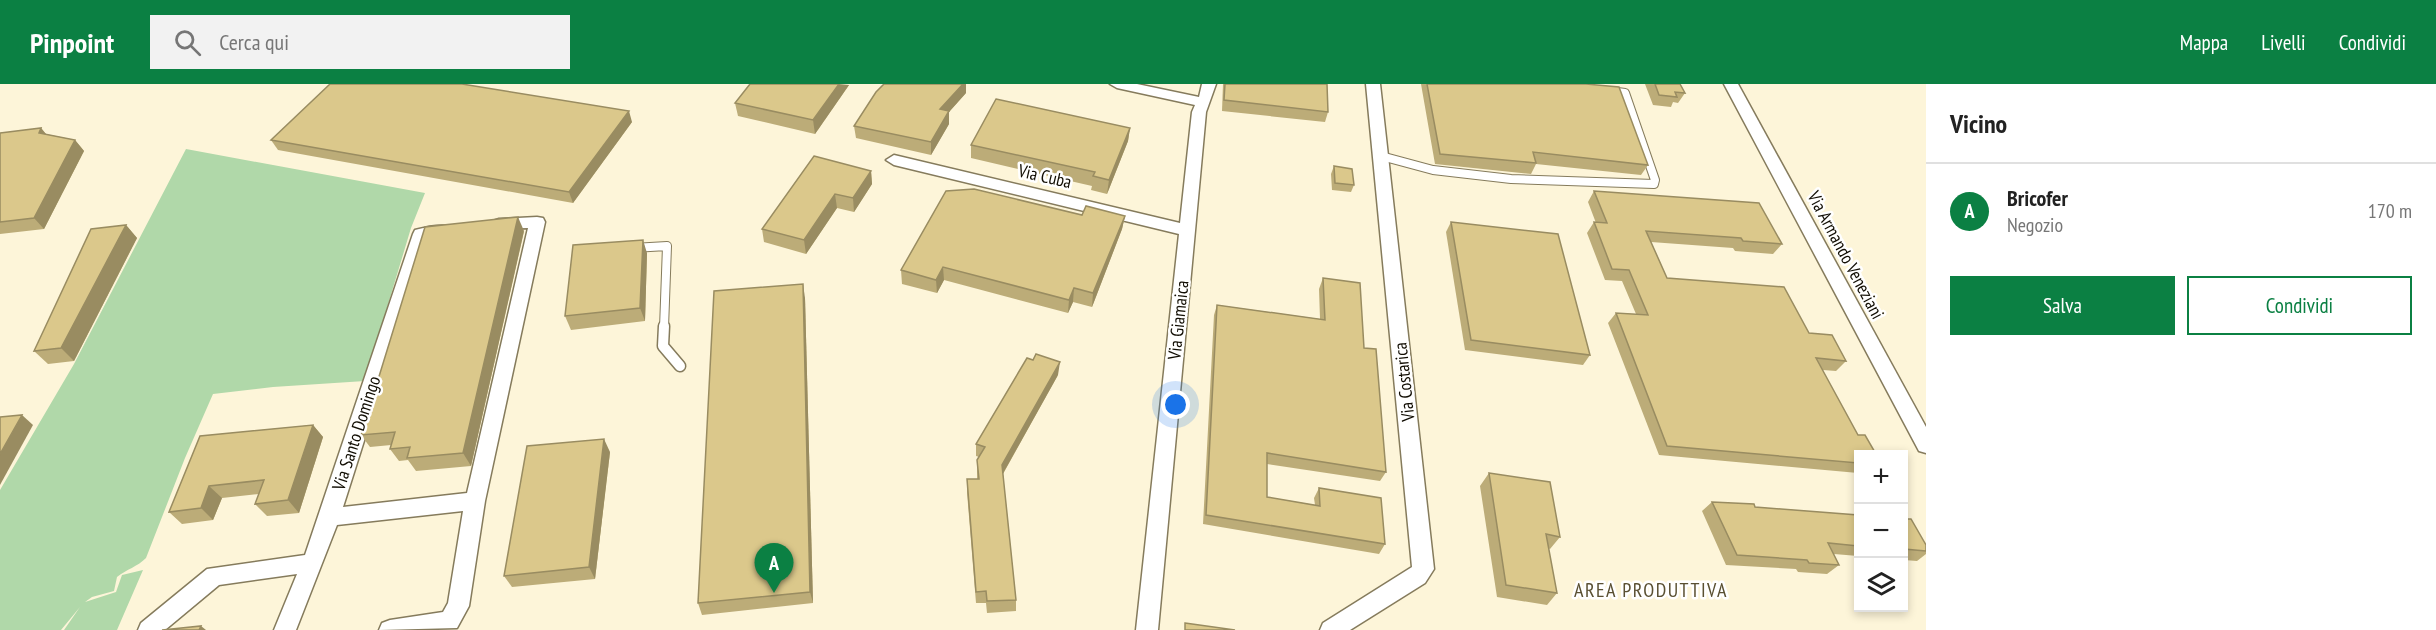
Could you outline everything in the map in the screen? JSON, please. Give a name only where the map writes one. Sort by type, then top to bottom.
[{"type":"street","points":[[1117,84],[1203,102]]},
{"type":"street","name":"Via Giamaica","points":[[1147,630],[1199,112],[1209,84]]},
{"type":"street","name":"Via Costarica","points":[[1331,630],[1418,576],[1423,569],[1373,84]]},
{"type":"street","name":"Via Armando Veneziani","points":[[1731,84],[1926,446]]},
{"type":"street","name":"Via Cuba","points":[[894,160],[1187,230]]},
{"type":"street","name":"Via Santo Domingo","points":[[285,630],[329,517],[421,234],[537,222],[475,501]]},
{"type":"street","points":[[329,517],[475,501],[458,606],[449,621],[390,630]]},
{"type":"street","points":[[149,630],[214,576],[312,563]]},
{"type":"lane","points":[[1381,156],[1433,170],[1511,179],[1654,184],[1655,180],[1625,93],[1602,90]]},
{"type":"lane","points":[[620,249],[667,246],[663,346],[680,366]]},
{"type":"green space","points":[[186,149],[425,193],[411,228],[365,381],[273,387],[213,394],[146,558],[117,577],[114,591],[92,597],[85,602],[116,592],[122,575],[143,570],[117,630],[64,630],[80,607],[61,630],[0,630],[0,490],[74,364]]},
{"type":"building","points":[[330,84],[462,84],[629,111],[569,192],[271,140]]},
{"type":"building","points":[[750,84],[839,84],[813,120],[735,103]]},
{"type":"building","points":[[884,84],[963,84],[940,109],[949,111],[931,142],[854,126],[876,92]]},
{"type":"building","points":[[1225,84],[1327,84],[1328,112],[1224,100]]},
{"type":"building","points":[[1427,84],[1586,84],[1619,87],[1648,165],[1533,152],[1536,163],[1440,154]]},
{"type":"building","points":[[1655,84],[1680,84],[1685,93],[1675,92],[1677,97],[1659,95]]},
{"type":"building","points":[[996,99],[1130,128],[1109,180],[1093,176],[1095,172],[971,145]]},
{"type":"building","points":[[41,128],[39,133],[75,140],[34,218],[0,222],[0,133]]},
{"type":"building","points":[[814,156],[871,171],[853,198],[835,194],[804,240],[762,229]]},
{"type":"building","points":[[1334,166],[1352,169],[1354,185],[1335,183]]},
{"type":"building","points":[[974,189],[1082,215],[1086,206],[1125,216],[1093,293],[1074,288],[1069,300],[943,267],[936,280],[901,270],[946,191]]},
{"type":"building","points":[[1594,191],[1759,203],[1782,244],[1743,241],[1741,238],[1646,231],[1667,278],[1784,287],[1809,333],[1832,335],[1846,361],[1816,358],[1858,435],[1865,435],[1874,450],[1854,450],[1854,463],[1667,446],[1616,313],[1648,315],[1629,270],[1612,269],[1594,222],[1607,223]]},
{"type":"building","points":[[518,217],[463,453],[407,458],[410,447],[390,449],[395,432],[361,435],[425,227]]},
{"type":"building","points":[[1451,222],[1558,234],[1590,355],[1471,340]]},
{"type":"building","points":[[126,225],[61,348],[34,351],[91,229]]},
{"type":"building","points":[[643,240],[640,308],[565,316],[573,245]]},
{"type":"building","points":[[1323,278],[1360,283],[1364,348],[1376,349],[1386,472],[1267,453],[1267,497],[1320,506],[1319,488],[1381,498],[1385,544],[1206,515],[1217,305],[1325,320]]},
{"type":"building","points":[[803,284],[810,592],[698,603],[714,291]]},
{"type":"building","points":[[1036,354],[1060,362],[1002,465],[1016,600],[987,601],[986,591],[976,592],[967,479],[979,479],[977,460],[985,447],[976,444],[1027,358],[1033,360]]},
{"type":"building","points":[[22,415],[0,454],[0,417]]},
{"type":"building","points":[[313,425],[288,500],[255,504],[264,480],[209,486],[201,508],[169,512],[200,436]]},
{"type":"building","points":[[604,439],[589,567],[504,576],[527,446]]},
{"type":"building","points":[[1489,473],[1550,482],[1560,537],[1546,534],[1557,593],[1506,585]]},
{"type":"building","points":[[1712,502],[1854,515],[1854,546],[1828,543],[1839,565],[1809,563],[1807,560],[1737,555]]},
{"type":"building","points":[[1908,519],[1911,519],[1926,545],[1926,551],[1908,549]]},
{"type":"building","points":[[1185,623],[1235,630],[1185,630]]},
{"type":"building","points":[[201,626],[199,630],[162,630]]},
{"type":"place","name":"Bricofer","points":[[774,593]]},
{"type":"district","name":"AREA PRODUTTIVA","points":[[1651,590]]}]
